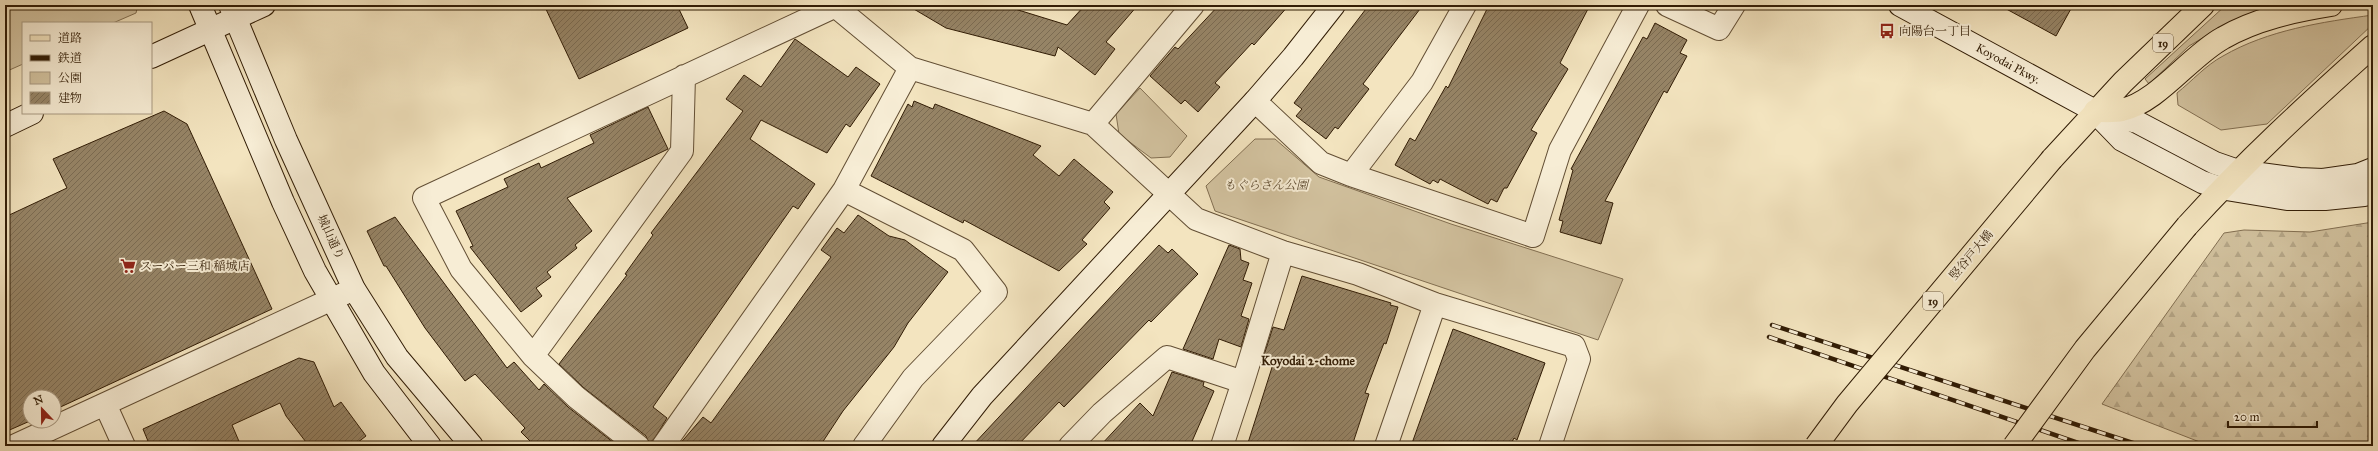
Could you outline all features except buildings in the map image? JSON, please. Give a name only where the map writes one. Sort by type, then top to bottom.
[{"type":"main road","name":"19","points":[[2094,111],[2203,5]]},
{"type":"main road","points":[[2094,111],[2122,110],[2136,105],[2148,98],[2204,51],[2223,38],[2274,17],[2331,5]]},
{"type":"main road","points":[[2014,446],[2085,349],[2220,188],[2292,119],[2373,46]]},
{"type":"main road","name":"竪谷戸大橋","points":[[1816,446],[1847,404],[2094,111]]},
{"type":"street","points":[[200,5],[283,202],[330,300],[374,373],[430,446]]},
{"type":"street","points":[[152,57],[210,30],[233,12],[264,5]]},
{"type":"street","points":[[1093,124],[1193,5]]},
{"type":"street","points":[[943,446],[982,396],[1167,194],[1255,101],[1293,58],[1334,5]]},
{"type":"street","points":[[1351,175],[1422,82],[1464,5]]},
{"type":"street","points":[[1255,101],[1321,163],[1351,175],[1533,236],[1560,150],[1638,5]]},
{"type":"street","points":[[1667,5],[1720,29],[1734,5]]},
{"type":"street","points":[[638,446],[576,397],[534,356],[461,269],[424,198],[836,6],[910,68],[1093,124],[1167,194],[1196,219],[1283,252],[1358,274],[1435,304],[1574,346],[1579,359],[1550,446]]},
{"type":"street","name":"Koyodai Pkwy.","points":[[1911,8],[2094,111],[2137,122],[2215,163],[2301,190]]},
{"type":"street","name":"城山通り","points":[[233,12],[280,126],[354,289],[397,357],[472,446]]},
{"type":"street","points":[[663,446],[844,190],[910,68]]},
{"type":"street","points":[[534,356],[682,151],[684,76]]},
{"type":"street","name":"Koyodai Pkwy.","points":[[2094,111],[2122,140],[2202,182],[2220,188],[2287,199],[2301,190]]},
{"type":"street","points":[[5,126],[30,114]]},
{"type":"street","points":[[2301,190],[2323,180],[2358,175],[2373,170]]},
{"type":"street","points":[[844,190],[963,250],[996,292],[913,378],[864,446]]},
{"type":"street","points":[[2301,190],[2364,195],[2373,192]]},
{"type":"street","points":[[1222,446],[1283,252]]},
{"type":"street","points":[[14,446],[354,289]]},
{"type":"street","points":[[1386,446],[1435,304]]},
{"type":"street","points":[[1070,446],[1102,413],[1167,357],[1243,382]]},
{"type":"street","points":[[105,404],[124,446]]},
{"type":"green space","points":[[5,5],[138,5],[136,13],[115,22],[22,22],[22,64],[5,72]]},
{"type":"green space","points":[[2226,5],[2280,5],[2221,27],[2189,46],[2149,84],[2145,79]]},
{"type":"green space","points":[[2373,15],[2373,24],[2267,124],[2221,130],[2178,105],[2177,93],[2211,64],[2240,47],[2277,33],[2296,28]]},
{"type":"green space","points":[[1140,88],[1187,136],[1170,157],[1151,158],[1119,134],[1116,114]]},
{"type":"green space","name":"もぐらさん公園","points":[[1255,139],[1275,139],[1319,177],[1451,224],[1623,279],[1598,340],[1215,211],[1206,186]]},
{"type":"green space","points":[[2373,222],[2373,446],[2210,446],[2102,404],[2224,233],[2244,230],[2310,232]]},
{"type":"railway","points":[[1772,325],[2142,446]]},
{"type":"railway","points":[[1769,337],[2087,446]]},
{"type":"place","name":"向陽台一丁目","points":[[1887,31]]},
{"type":"place","name":"スーパー三和 稲城店","points":[[128,266]]},
{"type":"district","name":"Koyodai 2-chome","points":[[1308,361]]}]
